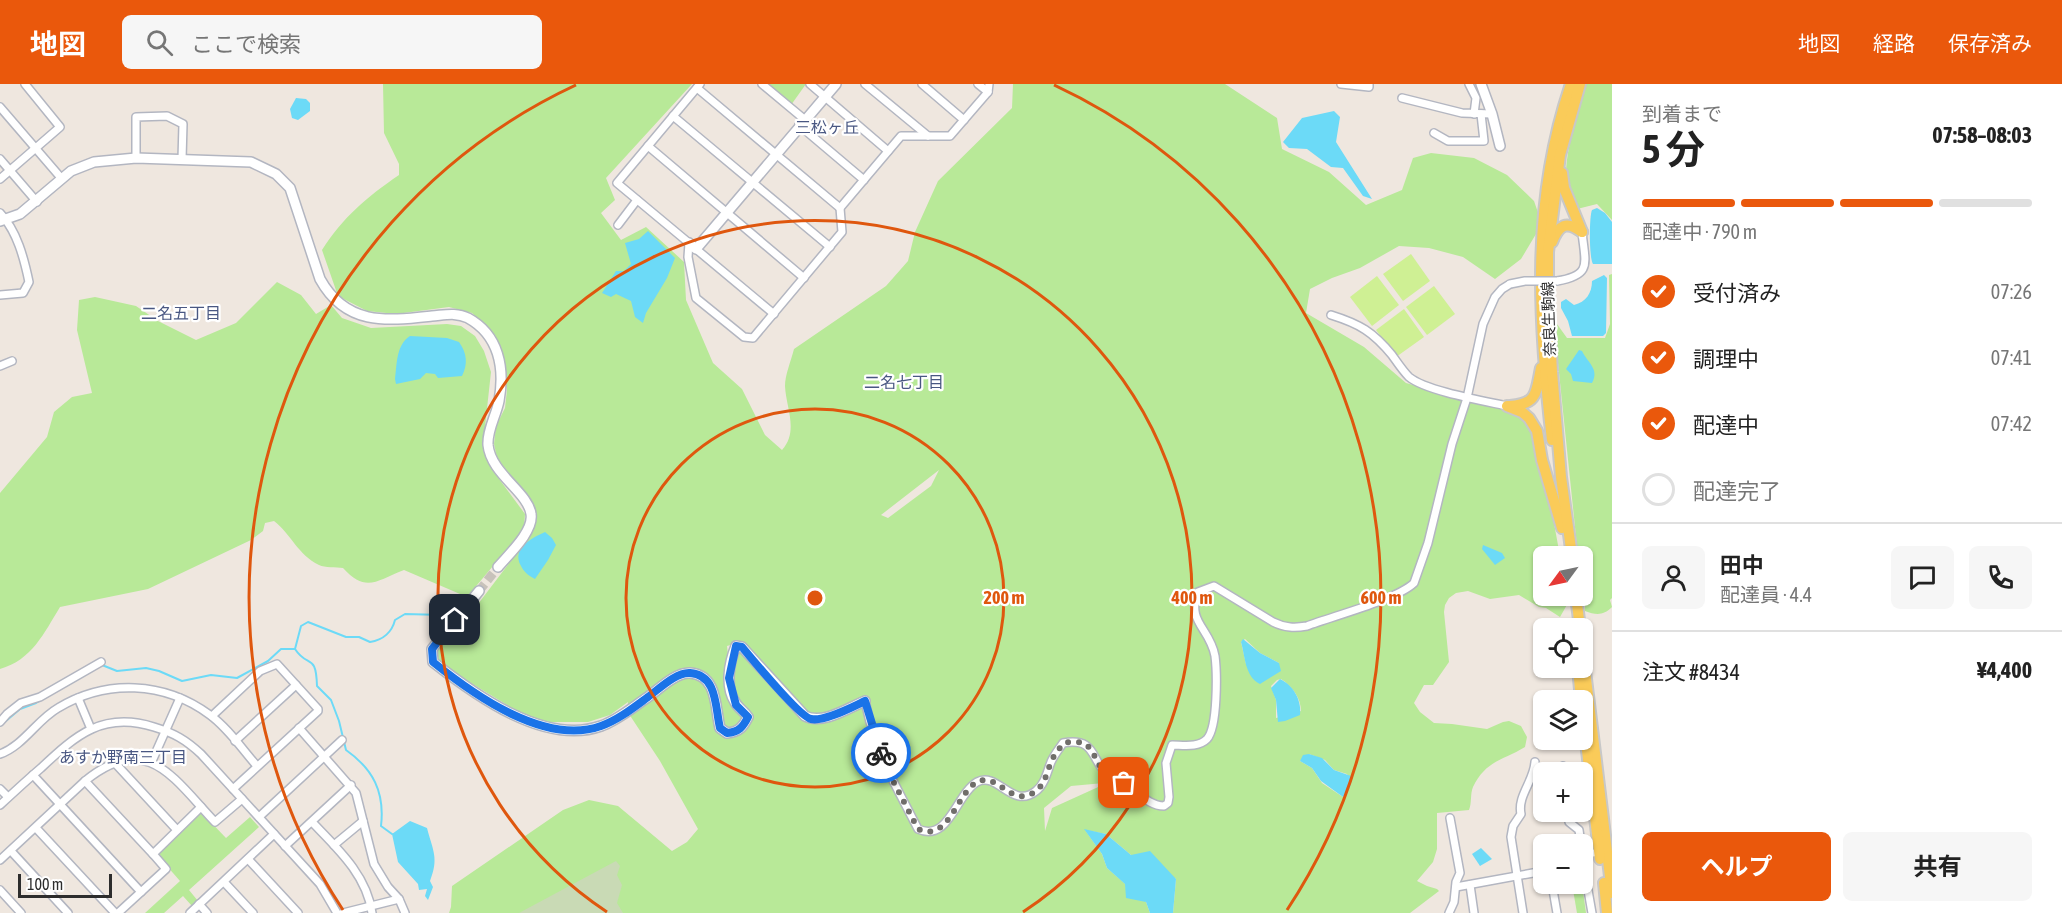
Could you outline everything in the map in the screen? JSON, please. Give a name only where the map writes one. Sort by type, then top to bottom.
[{"type":"main road","name":"奈良生駒線","points":[[1564,546],[1544,360],[1540,292],[1541,242],[1553,152],[1571,84]]},
{"type":"main road","name":"奈良生駒線","points":[[1571,546],[1561,477],[1552,372],[1548,252],[1560,155],[1580,84]]},
{"type":"main road","points":[[1560,155],[1564,188],[1582,232]]},
{"type":"main road","points":[[1548,252],[1557,231],[1562,226],[1570,225],[1582,232]]},
{"type":"main road","points":[[1507,406],[1526,404],[1531,400],[1535,394],[1544,360]]},
{"type":"main road","points":[[1507,406],[1522,412],[1537,431],[1542,460],[1562,528]]},
{"type":"main road","points":[[1586,678],[1612,893]]},
{"type":"main road","points":[[1587,750],[1607,913]]},
{"type":"street","points":[[0,179],[60,127],[25,84]]},
{"type":"street","points":[[762,84],[864,180]]},
{"type":"street","points":[[810,84],[888,151]]},
{"type":"street","points":[[836,84],[726,212],[692,246],[688,257],[696,298],[744,337],[753,338],[842,232],[840,208],[900,136],[950,136],[988,88],[978,84]]},
{"type":"street","points":[[865,84],[928,136]]},
{"type":"street","points":[[922,84],[964,120]]},
{"type":"street","points":[[1341,84],[1369,87],[1369,84]]},
{"type":"street","points":[[1434,133],[1448,141],[1484,141],[1476,98],[1469,84]]},
{"type":"street","points":[[1481,84],[1500,146]]},
{"type":"street","points":[[774,314],[617,183],[699,86],[840,208]]},
{"type":"street","points":[[1402,98],[1462,113],[1492,114]]},
{"type":"street","points":[[0,107],[62,179]]},
{"type":"street","points":[[136,158],[136,117],[167,116],[183,124],[182,159]]},
{"type":"street","points":[[673,116],[830,247]]},
{"type":"street","points":[[648,146],[804,278]]},
{"type":"street","points":[[0,295],[23,293],[29,282],[26,266],[16,240],[2,218],[20,214],[72,171],[94,162],[136,158],[251,162],[276,174],[290,188],[313,262],[326,291],[344,307],[365,318],[379,320],[457,313],[468,318],[489,335],[498,352],[501,381],[499,401],[488,442],[490,456],[528,506],[531,514],[528,531],[498,567]]},
{"type":"street","points":[[0,159],[37,201]]},
{"type":"street","points":[[618,225],[637,200]]},
{"type":"street","points":[[479,591],[432,649],[433,662],[456,680],[531,724],[572,730],[602,726],[687,672],[705,678],[712,687],[720,728],[727,733],[736,731],[744,726],[748,717],[736,705],[729,678],[736,646],[742,647],[790,701],[811,720],[829,717],[865,701],[870,722],[890,775],[918,829],[923,831],[935,831],[942,826],[968,788],[979,781],[991,780],[1017,796],[1031,794],[1041,785],[1059,748],[1069,742],[1076,742],[1090,748],[1107,775],[1124,783],[1156,806],[1164,806],[1168,803],[1169,797],[1166,763],[1172,745],[1197,745],[1211,732],[1214,712],[1215,655],[1209,638],[1194,613],[1198,592],[1214,586],[1281,626],[1296,627],[1307,626],[1381,600],[1410,587],[1414,583],[1428,543],[1452,444],[1467,398],[1486,315],[1495,297],[1510,284],[1525,281],[1573,279],[1580,274],[1584,267],[1582,232]]},
{"type":"street","points":[[1332,315],[1351,321],[1378,338],[1410,378],[1430,387],[1467,398],[1507,406]]},
{"type":"street","points":[[0,366],[12,361]]},
{"type":"street","points":[[0,722],[21,703],[40,698],[101,662]]},
{"type":"street","points":[[212,716],[260,671],[277,664],[318,709],[233,789]]},
{"type":"street","points":[[235,741],[296,685]]},
{"type":"street","points":[[0,754],[13,747],[57,709],[78,698],[100,690],[132,687],[151,689],[180,698],[212,716],[257,765]]},
{"type":"street","points":[[78,698],[91,729]]},
{"type":"street","points":[[152,761],[180,698]]},
{"type":"street","points":[[0,804],[70,740],[91,729],[121,722],[165,730],[189,742],[320,884],[337,913]]},
{"type":"street","points":[[299,728],[351,785],[358,800],[374,864],[388,887],[399,899],[405,913]]},
{"type":"street","points":[[259,818],[342,740]]},
{"type":"street","points":[[0,860],[97,771],[128,759],[152,761],[172,775],[217,822],[242,799]]},
{"type":"street","points":[[115,763],[177,830]]},
{"type":"street","points":[[33,775],[141,892]]},
{"type":"street","points":[[1520,912],[1511,837],[1513,826],[1521,814],[1520,806],[1533,777]]},
{"type":"street","points":[[36,828],[116,913],[166,869],[85,781]]},
{"type":"street","points":[[285,846],[351,785]]},
{"type":"street","points":[[0,789],[8,797]]},
{"type":"street","points":[[153,854],[201,807]]},
{"type":"street","points":[[1449,913],[1454,902],[1460,873],[1450,818]]},
{"type":"street","points":[[334,846],[363,821]]},
{"type":"street","points":[[312,822],[360,878],[371,910]]},
{"type":"street","points":[[1569,822],[1579,830],[1580,834]]},
{"type":"street","points":[[190,913],[274,834]]},
{"type":"street","points":[[11,851],[68,913]]},
{"type":"street","points":[[248,858],[298,913]]},
{"type":"street","points":[[1456,887],[1533,873]]},
{"type":"street","points":[[224,882],[253,913]]},
{"type":"street","points":[[1470,885],[1474,913]]},
{"type":"street","points":[[0,890],[21,913]]},
{"type":"street","points":[[1554,894],[1557,913]]},
{"type":"street","points":[[1589,894],[1592,913]]},
{"type":"street","points":[[343,913],[371,910],[399,899]]},
{"type":"street","points":[[199,904],[207,913]]},
{"type":"green space","points":[[383,84],[692,84],[606,178],[615,200],[601,213],[621,240],[646,227],[684,262],[686,300],[713,363],[742,389],[765,435],[782,450],[787,443],[791,427],[785,386],[794,349],[886,286],[908,261],[915,232],[938,181],[1012,108],[1013,84],[1225,84],[1277,118],[1282,149],[1329,172],[1366,205],[1402,190],[1413,158],[1431,153],[1474,158],[1507,175],[1534,201],[1542,224],[1521,259],[1495,279],[1463,257],[1429,248],[1399,246],[1360,268],[1310,289],[1306,313],[1364,347],[1406,383],[1515,413],[1532,430],[1551,507],[1558,546],[1533,546],[1533,603],[1519,595],[1490,599],[1468,591],[1456,593],[1449,598],[1444,612],[1449,662],[1433,685],[1424,685],[1414,703],[1420,712],[1434,723],[1487,729],[1509,721],[1521,726],[1527,737],[1525,747],[1496,762],[1478,778],[1472,790],[1469,810],[1437,813],[1437,849],[1433,862],[1417,881],[1439,891],[1410,913],[1173,913],[1176,879],[1131,855],[1106,834],[1085,830],[1102,854],[1107,868],[1146,902],[1150,913],[449,913],[452,886],[563,810],[589,800],[618,806],[672,851],[687,842],[698,829],[660,761],[627,711],[628,702],[610,715],[588,722],[546,722],[525,716],[438,663],[437,650],[478,604],[532,533],[537,518],[533,505],[497,458],[494,444],[496,426],[505,408],[507,390],[502,354],[495,335],[472,313],[449,307],[396,314],[367,311],[338,296],[322,250],[338,227],[356,208],[399,175],[399,164],[384,133]],"holes":[[[939,470],[931,486],[888,518],[881,515]],[[1245,639],[1260,653],[1279,663],[1246,664],[1241,642]],[[741,642],[748,651],[728,655],[727,646]],[[1281,679],[1298,697],[1301,711],[1276,718],[1276,700],[1271,686]],[[1309,754],[1325,760],[1334,770],[1347,774],[1351,783],[1345,796],[1343,797],[1322,783],[1312,768],[1300,761]],[[1107,783],[1052,808],[1045,831],[1044,808],[1071,786]]]},
{"type":"green space","points":[[766,84],[806,84],[791,105]]},
{"type":"green space","points":[[1586,84],[1612,84],[1612,220],[1597,204],[1577,209],[1568,192],[1566,167],[1568,153]]},
{"type":"green space","points":[[1411,254],[1430,281],[1403,301],[1383,274]]},
{"type":"green space","points":[[1612,274],[1612,598],[1610,600],[1612,607],[1606,612],[1596,614],[1585,611],[1585,606],[1593,606],[1593,546],[1577,546],[1555,334],[1557,324],[1567,338],[1605,338],[1610,324],[1609,275]]},
{"type":"green space","points":[[1377,276],[1399,305],[1372,326],[1350,297]]},
{"type":"green space","points":[[277,282],[301,295],[316,314],[331,305],[342,318],[371,328],[447,324],[461,326],[475,336],[484,351],[491,372],[484,436],[491,468],[525,514],[524,529],[467,597],[404,570],[378,581],[365,583],[351,576],[343,568],[321,566],[312,561],[274,521],[265,523],[263,531],[251,540],[148,589],[60,607],[29,652],[11,665],[0,669],[0,493],[47,437],[54,412],[72,397],[92,393],[77,330],[79,300],[95,297],[136,306],[158,321],[196,340],[236,323]]},
{"type":"green space","points":[[1434,286],[1455,314],[1427,335],[1406,307]]},
{"type":"green space","points":[[1404,309],[1424,337],[1396,357],[1376,330]]},
{"type":"green space","points":[[1537,606],[1566,606],[1560,617],[1546,608]]},
{"type":"green space","points":[[200,814],[203,814],[226,838],[250,817],[259,827],[189,890],[198,901],[192,906],[183,896],[164,913],[145,913],[180,881],[159,857],[158,852]]},
{"type":"green space","points":[[616,861],[620,866],[617,875],[622,885],[617,903],[623,913],[519,913]]},
{"type":"green space","points":[[1574,894],[1583,894],[1586,913],[1577,913]]},
{"type":"water","points":[[296,98],[306,99],[310,103],[310,111],[298,120],[292,118],[290,109]]},
{"type":"water","points":[[1334,111],[1340,117],[1336,142],[1372,199],[1363,196],[1343,168],[1331,167],[1307,149],[1289,148],[1283,142],[1302,118]]},
{"type":"water","points":[[1597,208],[1605,213],[1612,222],[1612,264],[1593,264],[1590,221],[1592,210]]},
{"type":"water","points":[[648,231],[675,258],[643,323],[635,317],[631,301],[616,294],[611,297],[602,293],[616,271],[624,271],[631,264],[625,243],[639,239]]},
{"type":"water","points":[[1604,275],[1607,278],[1606,333],[1603,336],[1572,336],[1561,308],[1561,302],[1566,299],[1574,305],[1582,302],[1591,289],[1592,281]]},
{"type":"water","points":[[410,336],[447,338],[459,342],[466,359],[462,376],[438,378],[435,374],[426,373],[420,379],[396,384],[398,355],[402,344]]},
{"type":"water","points":[[1579,350],[1594,370],[1592,383],[1573,381],[1566,369]]},
{"type":"water","points":[[545,532],[556,545],[535,579],[522,568],[519,554],[524,544]]},
{"type":"water","points":[[1483,545],[1502,553],[1505,558],[1495,565],[1482,549]]},
{"type":"water","points":[[1243,639],[1260,653],[1279,663],[1281,671],[1260,684],[1255,681],[1246,666],[1241,642]]},
{"type":"water","points":[[1280,679],[1296,694],[1300,704],[1300,715],[1278,722],[1276,700],[1271,688]]},
{"type":"water","points":[[1309,754],[1322,758],[1334,770],[1351,776],[1350,787],[1343,797],[1321,781],[1312,768],[1300,761],[1303,755]]},
{"type":"water","points":[[410,821],[427,828],[433,849],[435,860],[430,881],[433,887],[428,900],[425,896],[427,889],[419,890],[418,884],[398,862],[392,834]]},
{"type":"water","points":[[1084,829],[1106,834],[1131,855],[1150,851],[1176,879],[1173,913],[1150,913],[1146,902],[1126,898],[1125,884],[1107,868],[1102,854]]},
{"type":"water","points":[[1481,848],[1492,859],[1480,866],[1472,854]]},
{"type":"waterway","points":[[295,649],[301,626],[308,622],[346,637],[359,637],[370,642],[386,635],[395,620],[405,614],[443,615]]},
{"type":"waterway","points":[[100,666],[117,671],[146,668],[182,681],[211,675],[237,678],[268,661],[281,649],[295,649],[313,665],[317,686],[331,700],[346,750],[363,765],[375,782],[381,802],[381,826],[392,834]]},
{"type":"waterway","points":[[66,686],[85,675]]},
{"type":"waterway","points":[[0,726],[20,709],[53,693]]},
{"type":"tunnel","points":[[479,591],[498,567]]},
{"type":"way so far","points":[[881,753],[918,829],[929,832],[942,826],[968,788],[979,781],[991,780],[1017,796],[1025,796],[1038,790],[1048,773],[1050,763],[1064,743],[1076,742],[1090,748],[1107,775],[1124,783]]},
{"type":"district","name":"三松ヶ丘","points":[[827,127]]},
{"type":"district","name":"二名五丁目","points":[[181,313]]},
{"type":"district","name":"二名七丁目","points":[[904,382]]},
{"type":"district","name":"あすか野南三丁目","points":[[123,757]]},
{"type":"route","points":[[455,620],[432,649],[433,662],[456,680],[531,724],[572,730],[602,726],[687,672],[705,678],[712,687],[720,728],[727,733],[740,730],[748,717],[736,705],[729,678],[736,646],[742,647],[790,701],[811,720],[829,717],[865,701],[881,753]]}]
